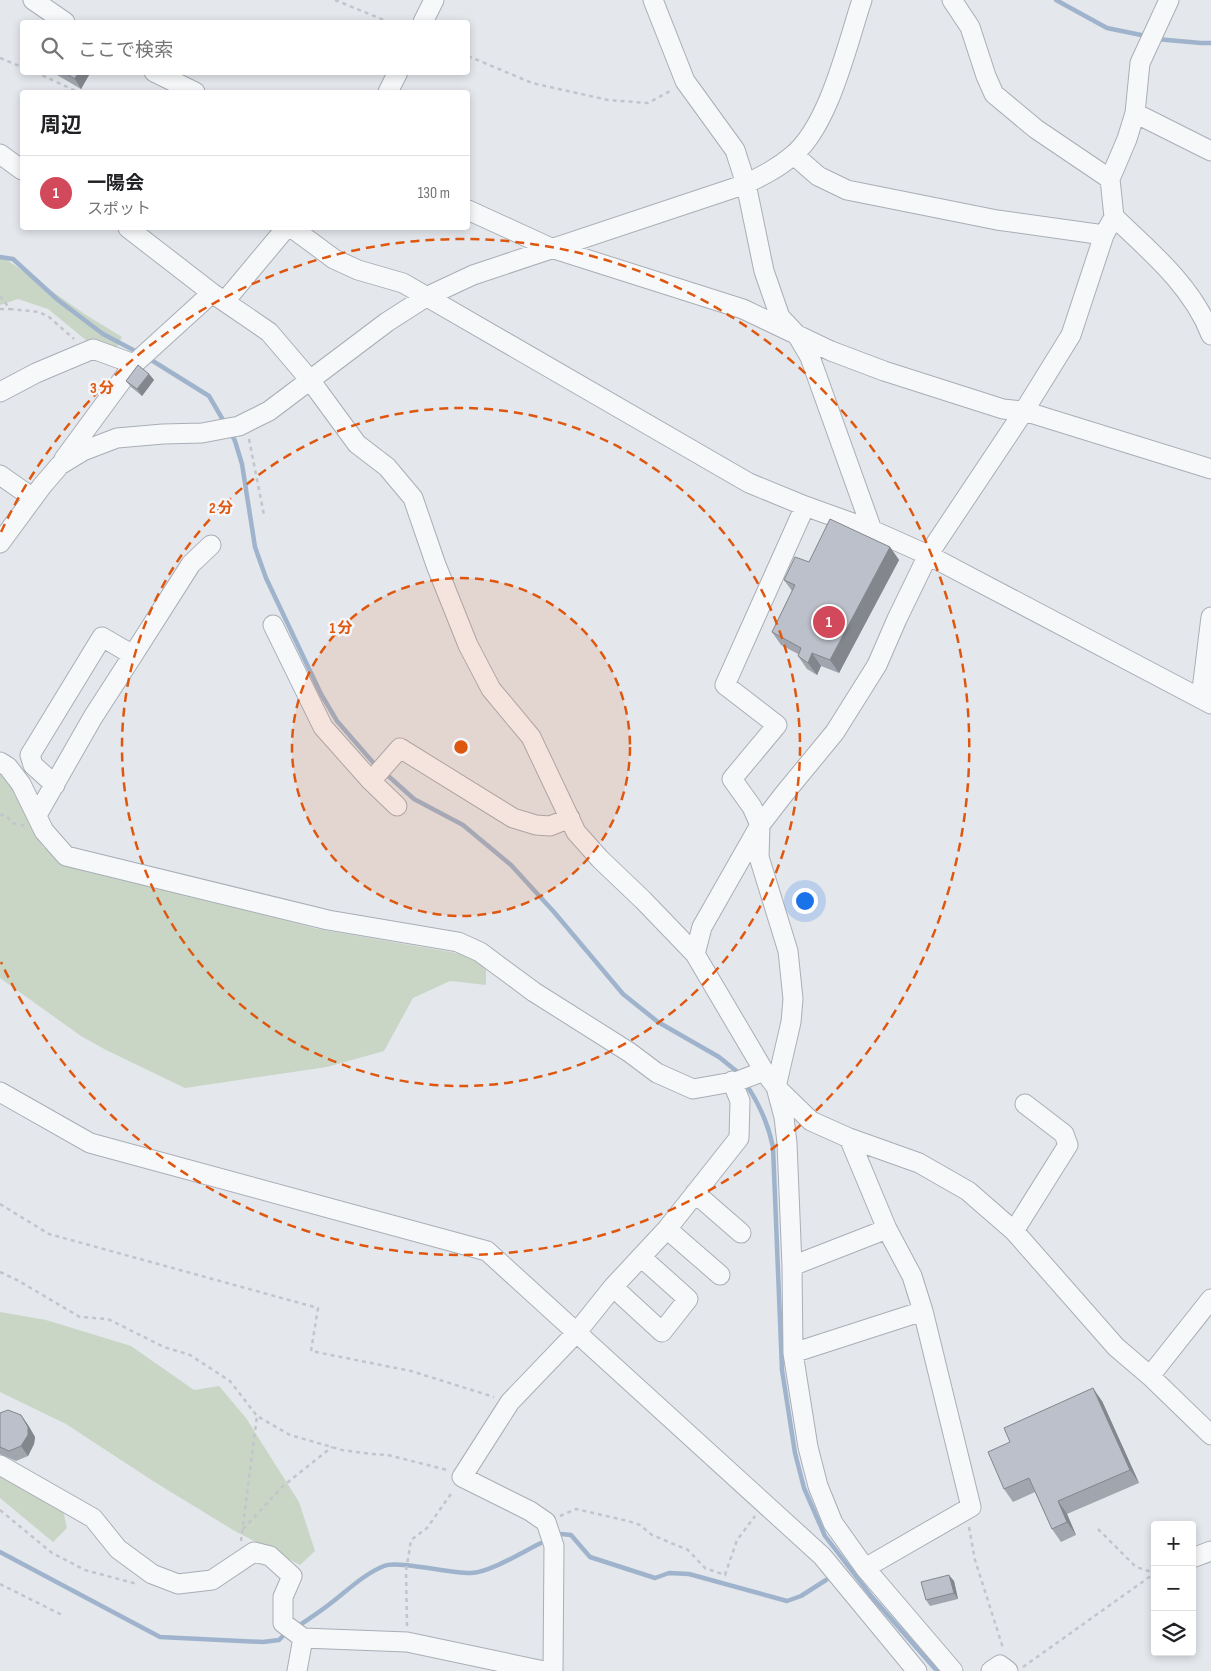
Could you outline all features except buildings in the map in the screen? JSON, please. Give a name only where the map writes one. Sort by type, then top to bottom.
[{"type":"street","points":[[33,0],[62,20]]},
{"type":"street","points":[[423,20],[434,0]]},
{"type":"street","points":[[653,0],[685,81],[735,150],[746,184],[764,271],[780,316],[798,335],[810,357],[872,530]]},
{"type":"street","points":[[60,465],[83,451],[117,438],[202,433],[242,425],[269,411],[387,322],[426,297],[473,275],[746,184],[771,171],[794,155],[817,126],[834,86],[862,0]]},
{"type":"street","points":[[952,0],[970,27],[994,94],[1036,129],[1110,179]]},
{"type":"street","points":[[695,954],[702,928],[760,825],[835,732],[867,682],[877,665],[928,555],[1024,411],[1071,335],[1104,235],[1114,217],[1110,179],[1128,139],[1135,113],[1140,63],[1169,0]]},
{"type":"street","points":[[160,75],[191,90]]},
{"type":"street","points":[[389,90],[396,75]]},
{"type":"street","points":[[1135,113],[1211,151]]},
{"type":"street","points":[[0,154],[20,169]]},
{"type":"street","points":[[794,155],[818,176],[846,190],[997,220],[1104,235]]},
{"type":"street","points":[[470,211],[551,248],[744,309],[798,335],[884,372],[1003,409],[1024,411],[1211,469]]},
{"type":"street","points":[[1114,217],[1164,265],[1195,304],[1211,335]]},
{"type":"street","points":[[131,230],[269,332],[310,380],[357,444],[387,467],[413,498],[436,565],[468,645],[491,689],[531,737],[576,832],[600,860],[643,900],[695,954],[746,1077],[740,1101],[739,1138],[667,1229],[614,1287],[577,1332],[510,1402],[462,1477],[530,1511],[546,1522],[554,1546],[553,1671]]},
{"type":"street","points":[[0,543],[141,357],[219,297],[284,230]]},
{"type":"street","points":[[295,230],[334,259],[358,270],[403,283],[749,483],[872,530],[928,555],[1206,701],[1211,617]]},
{"type":"street","points":[[0,392],[36,373],[93,349],[141,357]]},
{"type":"street","points":[[0,475],[33,498]]},
{"type":"street","points":[[806,506],[726,684],[777,725],[732,779],[752,807],[760,825],[759,857],[788,952],[793,999],[791,1022],[776,1087],[784,1117],[787,1143],[794,1353],[808,1447],[818,1486],[833,1523],[865,1568],[953,1671]]},
{"type":"street","points":[[37,815],[93,717],[192,564],[211,545]]},
{"type":"street","points":[[273,625],[323,727],[377,774],[397,806]]},
{"type":"street","points":[[55,785],[33,765],[30,754],[102,637],[133,655]]},
{"type":"street","points":[[377,774],[400,748],[514,818],[536,825],[550,826],[570,818]]},
{"type":"street","points":[[0,762],[8,767],[21,784],[44,831],[66,856],[328,920],[458,942],[480,952],[534,992],[629,1052],[656,1073],[693,1089],[746,1077],[776,1087],[811,1121],[849,1138],[919,1163],[938,1173],[968,1191],[1014,1231],[1116,1347],[1208,1424]]},
{"type":"street","points":[[0,1092],[90,1144],[487,1251],[822,1556],[917,1671]]},
{"type":"street","points":[[1014,1231],[1068,1145],[1064,1134],[1025,1104]]},
{"type":"street","points":[[849,1138],[887,1229],[912,1276],[923,1311],[971,1507],[865,1568]]},
{"type":"street","points":[[695,1193],[741,1233]]},
{"type":"street","points":[[667,1229],[720,1275]]},
{"type":"street","points":[[792,1266],[887,1229]]},
{"type":"street","points":[[614,1287],[662,1332],[688,1299],[641,1257]]},
{"type":"street","points":[[1150,1376],[1211,1299]]},
{"type":"street","points":[[794,1353],[923,1311]]},
{"type":"street","points":[[0,1466],[93,1518],[118,1549],[152,1574],[178,1584],[212,1580],[254,1552],[270,1556],[292,1576],[283,1596],[283,1624],[303,1638],[407,1642],[544,1671]]},
{"type":"street","points":[[1196,1557],[1211,1551]]},
{"type":"street","points":[[297,1671],[303,1638]]},
{"type":"street","points":[[991,1671],[1000,1666],[1008,1671]]},
{"type":"path","points":[[335,0],[384,20]]},
{"type":"path","points":[[470,57],[532,83],[608,100],[648,103],[668,94],[685,81]]},
{"type":"path","points":[[0,58],[20,66]]},
{"type":"path","points":[[41,75],[74,90]]},
{"type":"path","points":[[0,296],[10,309]]},
{"type":"path","points":[[0,309],[39,312],[50,317],[79,344],[93,349]]},
{"type":"path","points":[[242,425],[264,515]]},
{"type":"path","points":[[0,1204],[49,1234],[318,1308],[311,1351],[412,1372],[510,1402]]},
{"type":"path","points":[[0,1272],[80,1316],[108,1319],[164,1347],[190,1355],[230,1381],[257,1416],[290,1435],[332,1447],[388,1455],[442,1468],[462,1477],[427,1528],[411,1540],[406,1572],[407,1642]]},
{"type":"path","points":[[238,1562],[257,1416]]},
{"type":"path","points":[[242,1530],[284,1486],[332,1447]]},
{"type":"path","points":[[546,1522],[576,1509],[628,1521],[640,1525],[652,1535],[688,1550],[704,1568],[725,1575],[737,1540],[766,1503]]},
{"type":"path","points":[[0,1510],[52,1553],[85,1570],[144,1586]]},
{"type":"path","points":[[966,1511],[975,1560],[1003,1648]]},
{"type":"path","points":[[1018,1671],[1155,1573],[1136,1567],[1098,1529]]},
{"type":"path","points":[[0,1584],[64,1616]]},
{"type":"green space","points":[[0,255],[86,315],[122,337],[115,351],[87,341],[48,309],[18,299],[0,305]]},
{"type":"green space","points":[[0,774],[11,779],[43,847],[81,866],[318,929],[462,954],[486,967],[486,985],[450,981],[413,998],[384,1051],[327,1067],[185,1088],[81,1036],[0,978]]},
{"type":"green space","points":[[0,1312],[46,1320],[131,1346],[194,1390],[219,1386],[246,1418],[299,1502],[315,1551],[300,1565],[233,1530],[153,1481],[66,1424],[0,1392]]},
{"type":"green space","points":[[0,1473],[63,1510],[67,1528],[53,1542],[0,1498]]},
{"type":"waterway","points":[[1056,0],[1107,28],[1146,36]]},
{"type":"waterway","points":[[1156,39],[1211,43]]},
{"type":"waterway","points":[[0,257],[13,259],[58,300],[103,334],[139,353]]},
{"type":"waterway","points":[[148,358],[209,396],[226,425]]},
{"type":"waterway","points":[[230,431],[242,464],[255,547],[266,578],[321,694],[337,721],[377,767]]},
{"type":"waterway","points":[[385,773],[414,799],[463,825],[511,865],[554,912],[623,994],[658,1022],[719,1057],[740,1074]]},
{"type":"waterway","points":[[745,1083],[755,1098],[773,1147],[782,1370],[795,1453],[804,1488],[825,1536],[872,1597],[937,1671]]},
{"type":"waterway","points":[[561,1534],[571,1535],[590,1557],[655,1578],[669,1573],[689,1574],[787,1601],[801,1596],[826,1580]]},
{"type":"waterway","points":[[300,1625],[363,1578],[384,1566],[400,1565],[462,1573],[478,1572],[497,1566],[541,1543]]},
{"type":"waterway","points":[[0,1552],[160,1637],[263,1642],[279,1640],[282,1637]]},
{"type":"place","name":"一陽会","points":[[829,622]]}]
